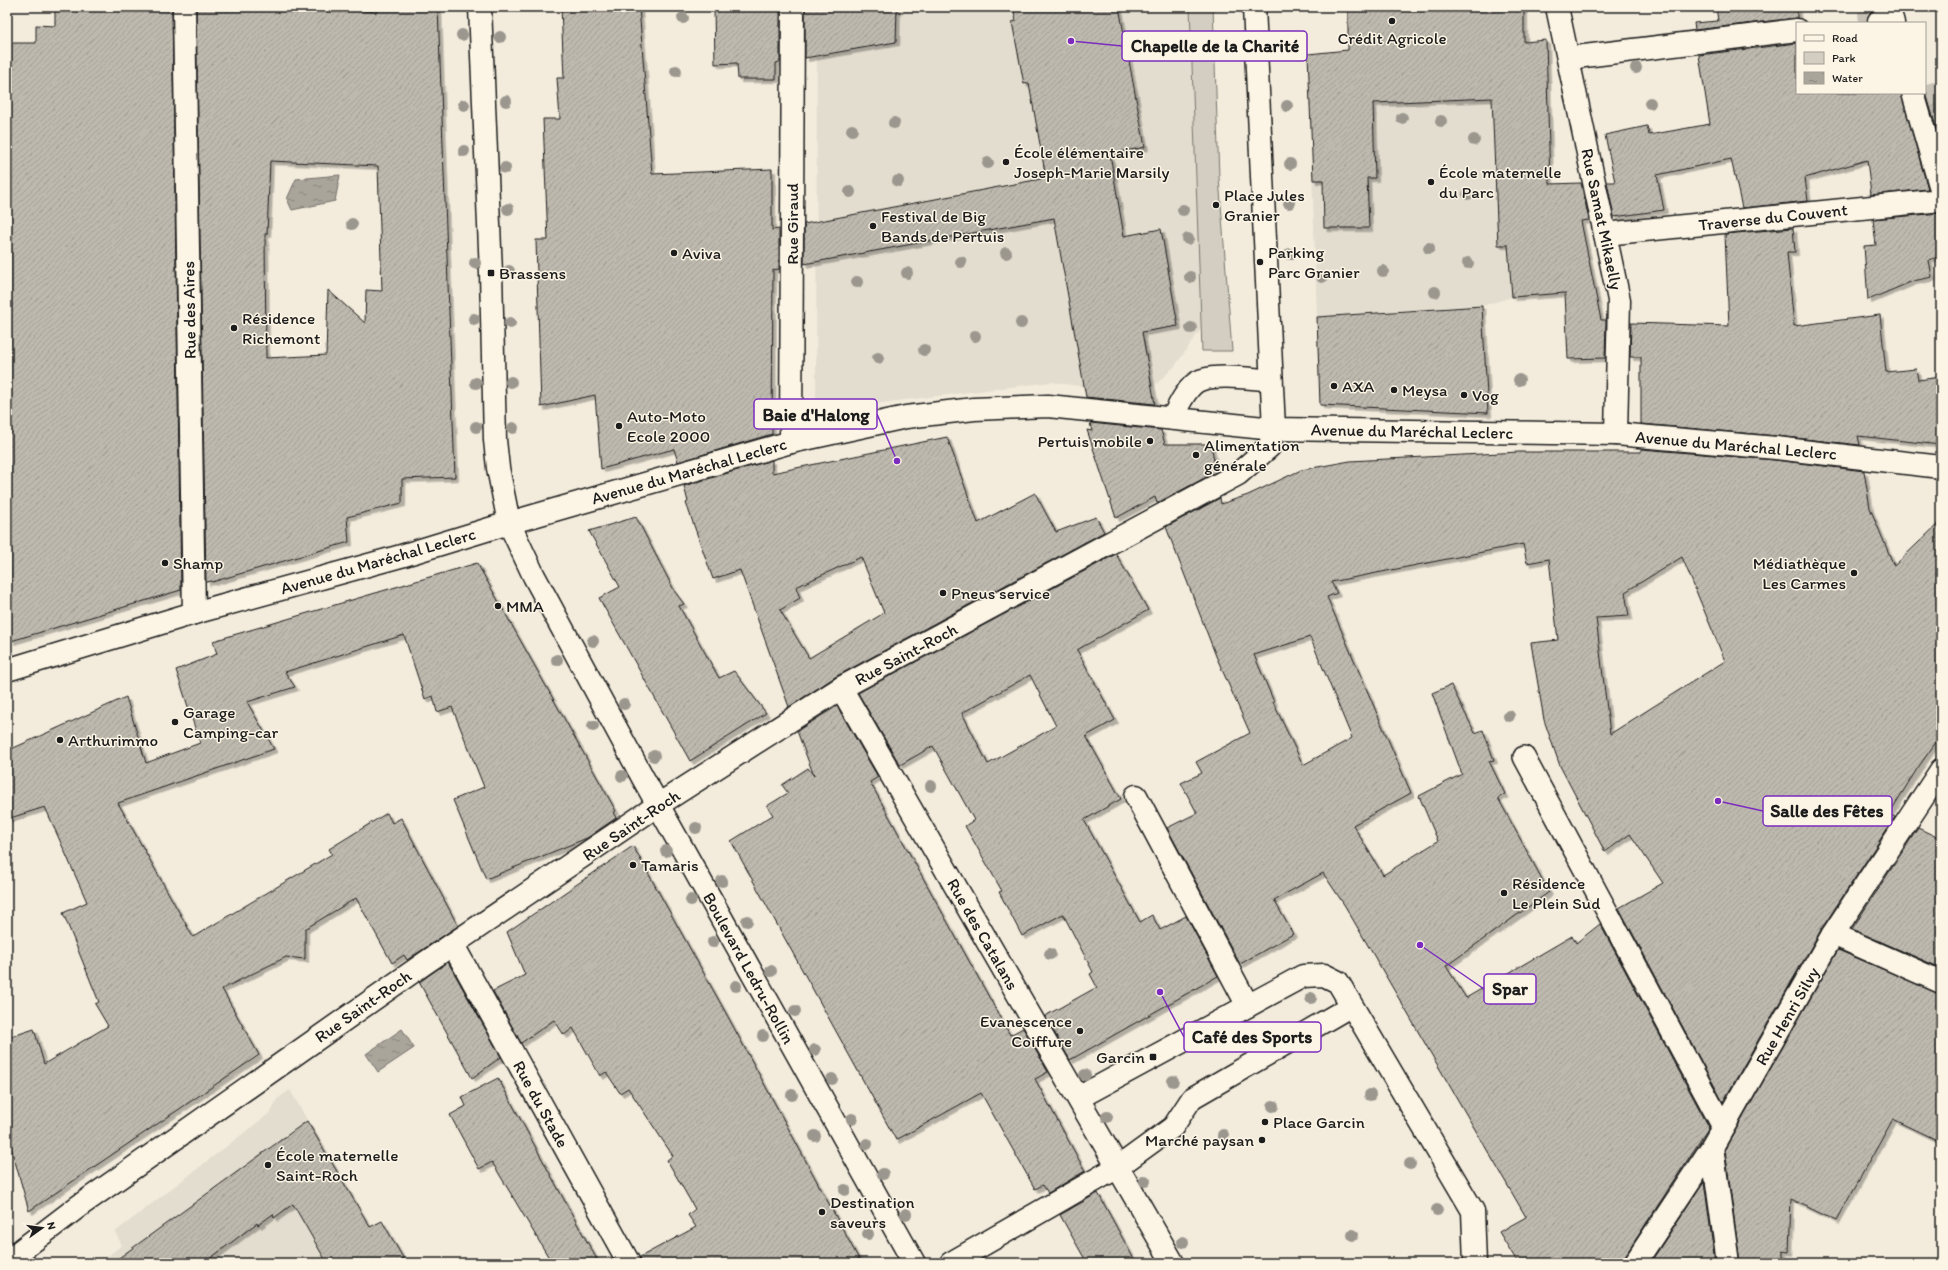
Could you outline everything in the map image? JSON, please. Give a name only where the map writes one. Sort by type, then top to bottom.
[{"type":"street","name":"Rue des Aires","points":[[184,7],[194,613]]},
{"type":"street","name":"Boulevard Ledru-Rollin","points":[[480,7],[491,273],[495,440],[498,468],[509,523],[534,576],[658,805],[914,1263]]},
{"type":"street","name":"Rue Giraud","points":[[791,442],[793,7]]},
{"type":"street","name":"Rue Saint-Roch","points":[[7,1261],[86,1201],[418,967],[658,805],[841,688],[1238,474],[1270,446],[1274,429],[1254,7]]},
{"type":"street","name":"Rue Samat Mikaelly","points":[[1557,7],[1619,300],[1616,434]]},
{"type":"street","points":[[1568,58],[1796,30]]},
{"type":"street","points":[[1918,96],[1941,189]]},
{"type":"street","name":"Traverse du Couvent","points":[[1605,234],[1941,200]]},
{"type":"street","name":"Avenue du Maréchal Leclerc","points":[[7,670],[194,613],[401,556],[509,523],[791,442],[906,417],[974,409],[1048,406],[1274,429],[1616,434],[1776,448],[1941,466]]},
{"type":"street","name":"Rue des Catalans","points":[[841,688],[1173,1263]]},
{"type":"street","name":"Rue Henri Silvy","points":[[1635,1263],[1712,1147],[1833,934],[1941,770]]},
{"type":"street","points":[[1136,796],[1248,1006]]},
{"type":"street","points":[[1833,934],[1941,982]]},
{"type":"street","name":"Rue du Stade","points":[[453,944],[629,1263]]},
{"type":"street","points":[[1078,1098],[1303,976],[1324,975],[1338,982],[1473,1211],[1475,1263]]},
{"type":"street","points":[[1712,1147],[1728,1263]]},
{"type":"street","points":[[951,1263],[1118,1167]]},
{"type":"lane","points":[[1172,419],[1181,399],[1200,380],[1225,378],[1272,380]]},
{"type":"lane","points":[[1524,757],[1723,1127]]},
{"type":"lane","points":[[1118,1167],[1172,1127],[1192,1098],[1351,1006]]},
{"type":"shaded area","name":"École élémentaire Joseph-Marie Marsily","points":[[817,7],[1095,7],[1012,22],[1024,84],[1060,77],[1065,101],[1138,88],[1132,62],[1129,62],[1119,7],[1190,7],[1201,329],[1175,366],[1151,389],[1153,397],[1052,382],[816,411]]},
{"type":"shaded area","name":"École maternelle du Parc","points":[[1485,47],[1550,184],[1573,183],[1595,291],[1512,297],[1482,306],[1317,317],[1308,54]]},
{"type":"shaded area","name":"École maternelle Saint-Roch","points":[[290,1090],[347,1189],[353,1205],[386,1263],[99,1263],[122,1245],[115,1232],[271,1112],[277,1099]]},
{"type":"green space","points":[[1190,7],[1213,7],[1219,177],[1232,351],[1202,351]]},
{"type":"water","points":[[340,175],[335,201],[292,210],[287,199],[296,179]]},
{"type":"water","points":[[402,1029],[414,1048],[378,1072],[366,1054]]},
{"type":"building","points":[[55,7],[172,7],[181,590],[11,641],[7,374],[7,43],[36,43],[36,25],[55,26]]},
{"type":"building","points":[[196,7],[306,7],[377,12],[377,7],[438,7],[455,477],[402,479],[402,503],[347,517],[349,542],[212,582],[206,582]],"holes":[[[270,161],[378,166],[382,291],[366,290],[365,323],[328,290],[326,355],[266,358],[265,234],[267,234]]]},
{"type":"building","points":[[561,7],[639,7],[652,174],[772,169],[772,230],[779,229],[779,269],[773,270],[772,434],[678,462],[674,449],[601,469],[595,395],[541,407],[536,240],[548,240],[543,119],[560,119],[557,78],[564,78]]},
{"type":"building","points":[[714,7],[780,7],[780,62],[776,63],[776,79],[738,79],[737,63],[715,64]]},
{"type":"building","points":[[805,7],[897,7],[896,42],[805,58]]},
{"type":"building","points":[[1013,7],[1119,7],[1145,147],[1110,154],[1124,236],[1161,229],[1178,326],[1142,332],[1155,404],[1086,397],[1054,218],[804,264],[804,224],[1046,178],[1029,83],[1024,84],[1012,22],[1016,21]]},
{"type":"building","points":[[1348,7],[1524,7],[1524,42],[1546,40],[1550,184],[1581,183],[1589,220],[1581,221],[1601,320],[1606,320],[1605,358],[1568,359],[1565,293],[1512,297],[1508,245],[1498,245],[1492,98],[1373,103],[1375,178],[1367,178],[1369,228],[1324,228],[1323,180],[1313,180],[1308,54],[1348,50]]},
{"type":"building","points":[[1716,7],[1797,7],[1797,18],[1695,30],[1694,23],[1718,21]]},
{"type":"building","points":[[1796,43],[1796,94],[1901,94],[1928,189],[1871,195],[1867,160],[1805,178],[1808,201],[1742,208],[1731,159],[1657,175],[1664,210],[1614,217],[1607,182],[1615,182],[1605,135],[1647,126],[1649,135],[1710,124],[1699,55]]},
{"type":"building","points":[[1926,93],[1941,93],[1941,144]]},
{"type":"building","points":[[1941,213],[1941,256],[1929,260],[1932,277],[1913,281],[1868,300],[1864,246],[1876,245],[1873,219]]},
{"type":"building","points":[[1793,228],[1795,252],[1787,252],[1794,326],[1880,315],[1886,372],[1916,369],[1918,380],[1941,377],[1941,445],[1858,436],[1860,445],[1641,424],[1641,357],[1630,357],[1631,323],[1729,326],[1725,234]]},
{"type":"building","points":[[1482,306],[1488,413],[1320,405],[1317,317]]},
{"type":"building","points":[[1090,423],[1161,430],[1165,444],[1211,444],[1216,472],[1157,503],[1155,497],[1116,518],[1087,430],[1092,431]]},
{"type":"building","points":[[947,437],[978,523],[1035,493],[1056,532],[1096,517],[1104,532],[835,677],[789,707],[740,570],[713,579],[686,503],[688,502],[684,486],[772,460],[772,473]],"holes":[[[861,557],[884,613],[809,658],[780,610],[800,598],[796,587]]]},
{"type":"building","points":[[1641,449],[1775,460],[1864,471],[1870,508],[1894,566],[1941,521],[1941,735],[1917,769],[1889,814],[1895,817],[1822,928],[1723,1102],[1619,908],[1663,883],[1630,834],[1605,852],[1560,766],[1544,720],[1531,643],[1558,640],[1549,559],[1527,563],[1523,544],[1331,582],[1337,593],[1327,597],[1411,793],[1353,825],[1383,875],[1438,841],[1419,796],[1462,774],[1432,693],[1451,685],[1475,733],[1483,730],[1494,760],[1489,761],[1505,794],[1498,798],[1549,892],[1446,966],[1466,998],[1572,936],[1576,943],[1600,924],[1709,1127],[1625,1256],[1623,1263],[1518,1263],[1499,1232],[1526,1217],[1345,906],[1323,873],[1274,900],[1293,934],[1240,964],[1167,828],[1197,813],[1181,783],[1202,773],[1196,762],[1250,733],[1216,656],[1166,527],[1220,498],[1221,504],[1248,495],[1301,470],[1350,461],[1519,452],[1641,452]],"holes":[[[1682,557],[1725,661],[1610,734],[1596,618],[1629,616],[1625,592]],[[1310,637],[1352,738],[1303,765],[1273,702],[1254,655]]]},
{"type":"building","points":[[636,517],[675,592],[684,604],[679,606],[719,678],[734,671],[766,713],[690,761],[599,598],[620,587],[589,531]]},
{"type":"building","points":[[1116,554],[1148,610],[1077,650],[1115,720],[1086,736],[1121,799],[1084,820],[1140,922],[1152,915],[1160,930],[1186,916],[1218,976],[1070,1060],[1045,1016],[1097,987],[1090,974],[1093,972],[1063,914],[1022,936],[999,892],[1002,891],[965,826],[974,820],[933,746],[900,765],[858,693]],"holes":[[[1030,675],[1056,726],[988,764],[962,713]]]},
{"type":"building","points":[[477,563],[616,811],[613,812],[616,818],[587,838],[486,879],[453,800],[484,787],[452,707],[437,712],[433,696],[425,699],[404,635],[285,672],[295,687],[247,702],[274,749],[118,803],[193,937],[332,854],[329,849],[387,813],[392,823],[401,818],[458,926],[407,960],[404,955],[392,963],[356,898],[305,929],[305,959],[286,957],[222,989],[259,1055],[29,1211],[7,1133],[7,1038],[34,1029],[44,1064],[108,1026],[95,1004],[99,1002],[63,913],[87,902],[45,807],[7,819],[7,751],[126,697],[146,763],[200,743],[176,670],[217,654],[213,641]]},
{"type":"building","points":[[837,706],[878,777],[870,782],[1010,1035],[1023,1028],[1048,1072],[1035,1079],[1085,1171],[1048,1193],[1043,1185],[1035,1189],[981,1093],[896,1140],[731,841],[773,815],[767,806],[788,793],[782,785],[808,768],[814,776],[797,731]]},
{"type":"building","points":[[1918,828],[1941,839],[1941,968],[1852,929]]},
{"type":"building","points":[[633,846],[727,1015],[861,1263],[641,1263],[640,1257],[696,1227],[688,1215],[695,1209],[667,1160],[673,1156],[628,1088],[620,1093],[606,1072],[600,1076],[573,1028],[564,1035],[554,1020],[521,1043],[493,991],[525,975],[507,932]]},
{"type":"building","points":[[1838,950],[1941,994],[1941,1142],[1893,1119],[1836,1221],[1791,1199],[1789,1252],[1783,1251],[1783,1263],[1740,1263],[1725,1149]]},
{"type":"building","points":[[448,962],[501,1057],[472,1078],[419,982]]},
{"type":"building","points":[[498,1078],[599,1263],[552,1263],[492,1162],[479,1169],[450,1115],[466,1106],[462,1097]]},
{"type":"building","name":"École maternelle Saint-Roch","points":[[307,1121],[370,1227],[382,1221],[406,1263],[327,1263],[293,1204],[274,1218],[273,1214],[258,1225],[257,1223],[204,1263],[112,1263]]},
{"type":"building","points":[[1704,1181],[1715,1263],[1650,1263]]},
{"type":"building","points":[[1098,1193],[1136,1263],[1087,1263],[1060,1215]]},
{"type":"tunnel","points":[[1869,22],[1879,21]]},
{"type":"tunnel","points":[[1928,95],[1941,91]]},
{"type":"place","name":"Crédit Agricole","points":[[1392,21]]},
{"type":"place","name":"Chapelle de la Charité","points":[[1071,41]]},
{"type":"place","name":"École élémentaire Joseph-Marie Marsily","points":[[1006,162]]},
{"type":"place","name":"École maternelle du Parc","points":[[1431,182]]},
{"type":"place","name":"Place Jules Granier","points":[[1216,205]]},
{"type":"place","name":"Festival de Big Bands de Pertuis","points":[[873,226]]},
{"type":"place","name":"Aviva","points":[[674,253]]},
{"type":"place","name":"Parking Parc Granier","points":[[1260,262]]},
{"type":"place","name":"Brassens","points":[[491,273]]},
{"type":"place","name":"Résidence Richemont","points":[[234,328]]},
{"type":"place","name":"AXA","points":[[1334,386]]},
{"type":"place","name":"Meysa","points":[[1394,390]]},
{"type":"place","name":"Vog","points":[[1464,395]]},
{"type":"place","name":"Auto-Moto Ecole 2000","points":[[619,426]]},
{"type":"place","name":"Pertuis mobile","points":[[1150,441]]},
{"type":"place","name":"Alimentation générale","points":[[1196,455]]},
{"type":"place","name":"Baie d'Halong","points":[[897,461]]},
{"type":"place","name":"Shamp","points":[[165,563]]},
{"type":"place","name":"Médiathèque Les Carmes","points":[[1854,573]]},
{"type":"place","name":"Pneus service","points":[[943,593]]},
{"type":"place","name":"MMA","points":[[498,606]]},
{"type":"place","name":"Garage Camping-car","points":[[175,722]]},
{"type":"place","name":"Arthurimmo","points":[[60,740]]},
{"type":"place","name":"Salle des Fêtes","points":[[1718,801]]},
{"type":"place","name":"Tamaris","points":[[633,865]]},
{"type":"place","name":"Résidence Le Plein Sud","points":[[1504,893]]},
{"type":"place","name":"Spar","points":[[1420,945]]},
{"type":"place","name":"Café des Sports","points":[[1160,992]]},
{"type":"place","name":"Evanescence Coiffure","points":[[1080,1031]]},
{"type":"place","name":"Garcin","points":[[1153,1057]]},
{"type":"place","name":"Place Garcin","points":[[1265,1122]]},
{"type":"place","name":"Marché paysan","points":[[1262,1140]]},
{"type":"place","name":"École maternelle Saint-Roch","points":[[268,1165]]},
{"type":"place","name":"Destination saveurs","points":[[822,1212]]}]
